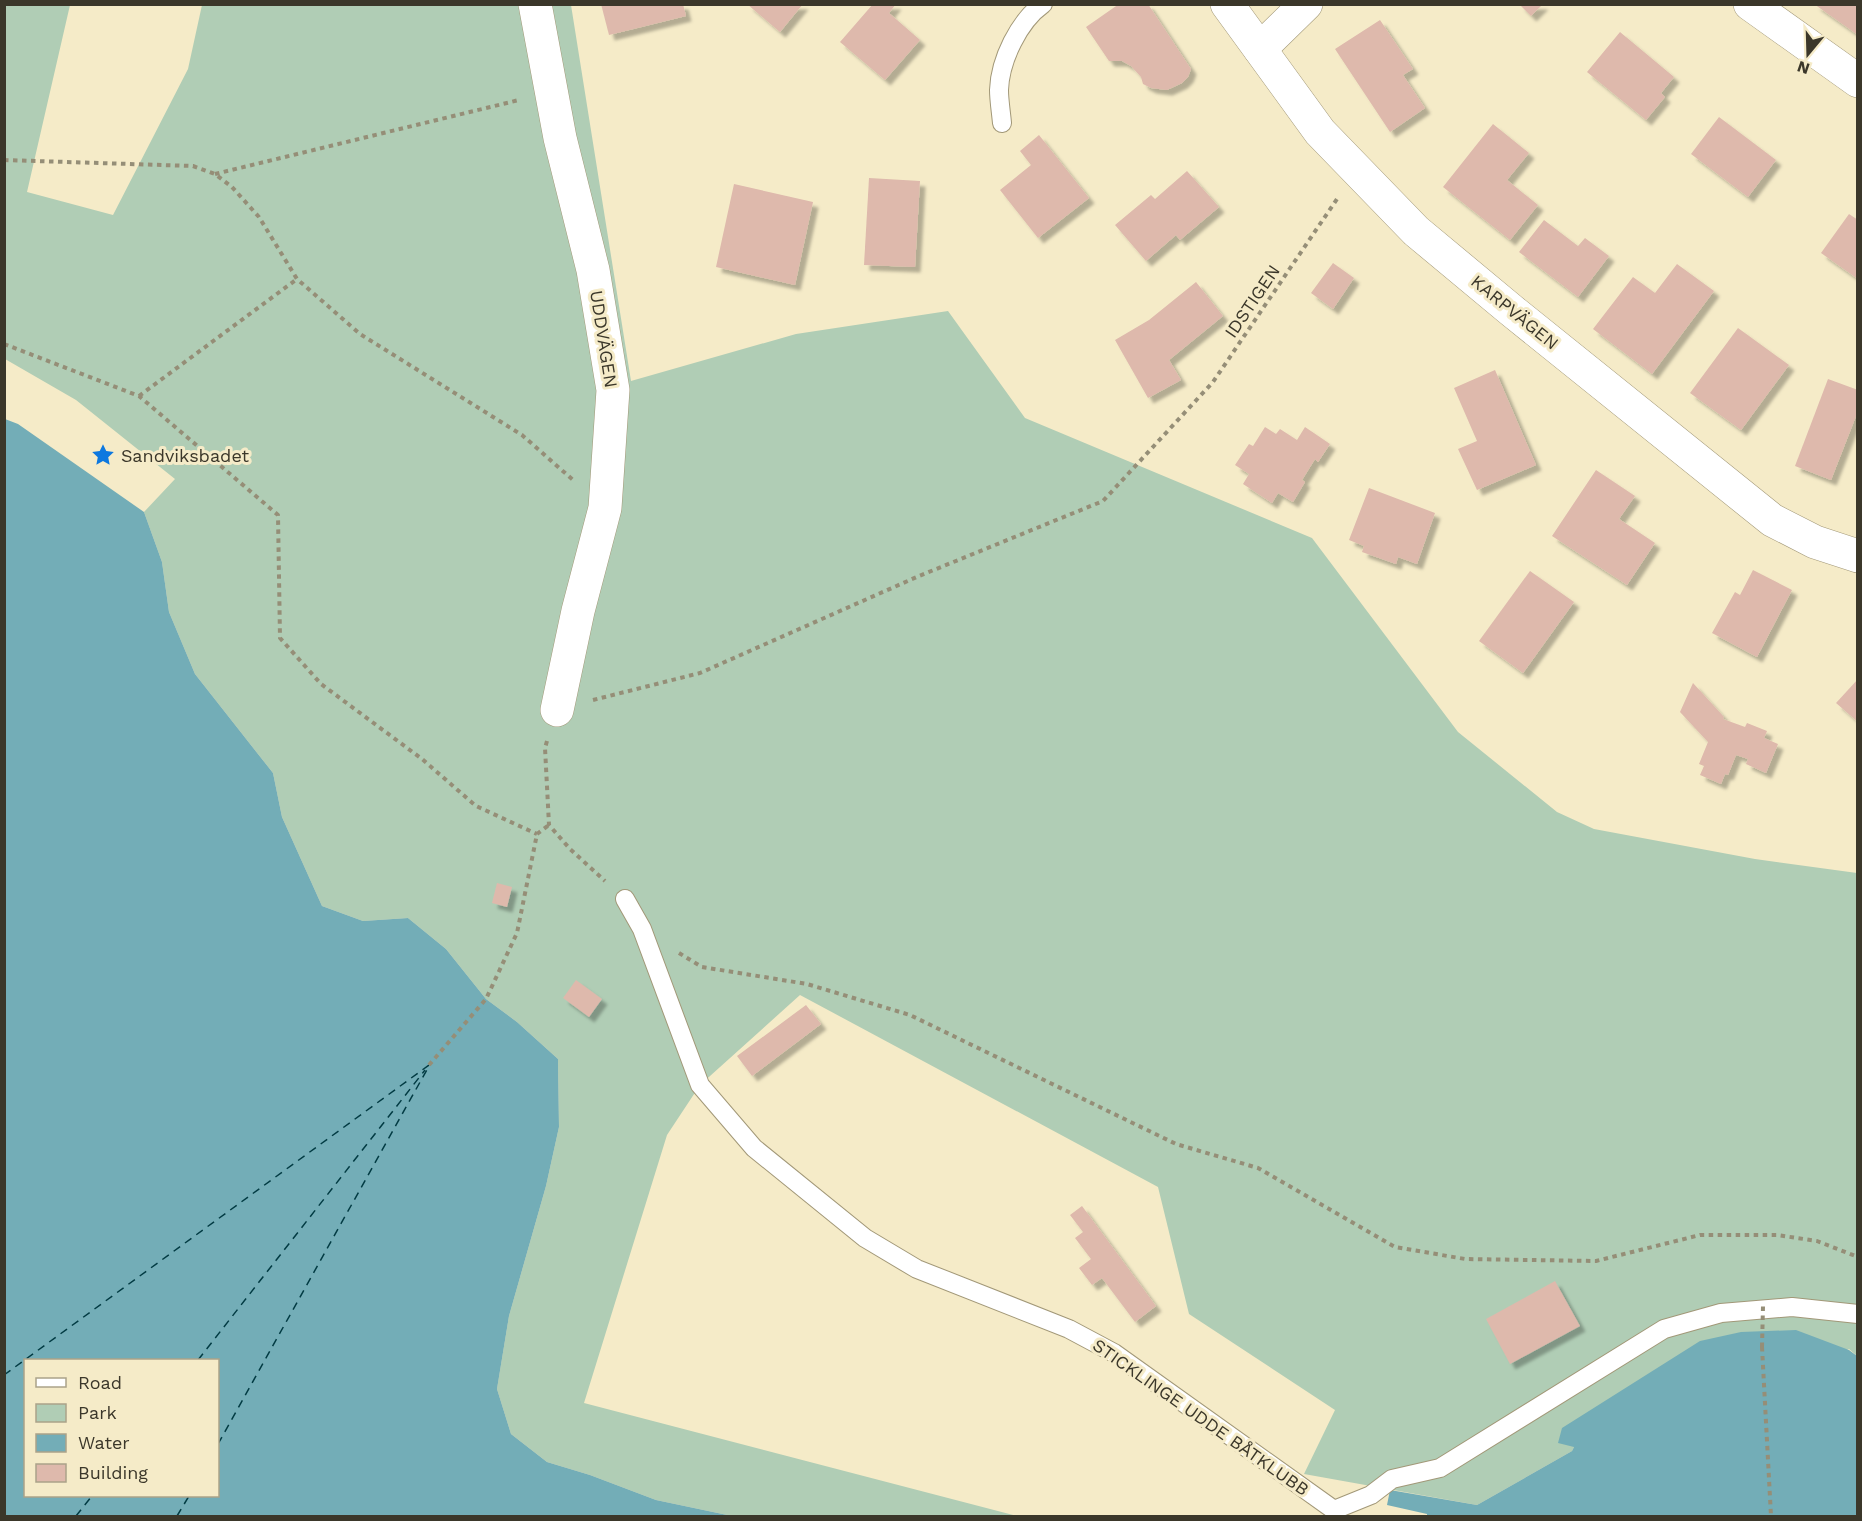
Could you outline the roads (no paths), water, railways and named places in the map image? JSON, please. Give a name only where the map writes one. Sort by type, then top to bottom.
[{"type":"street","name":"UDDVÄGEN","points":[[535,4],[560,138],[593,270],[613,390],[605,508],[578,611],[557,710]]},
{"type":"street","name":"KARPVÄGEN","points":[[1227,4],[1320,132],[1416,231],[1772,520],[1815,542],[1857,556]]},
{"type":"street","points":[[1260,49],[1306,4]]},
{"type":"street","points":[[1750,4],[1857,81]]},
{"type":"lane","points":[[1002,123],[999,89],[1006,58],[1018,31],[1043,4]]},
{"type":"lane","name":"STICKLINGE UDDE BÅTKLUBB","points":[[625,899],[642,929],[700,1085],[754,1148],[865,1238],[917,1269],[1069,1329],[1114,1353],[1334,1510],[1371,1495],[1392,1479],[1440,1468],[1664,1329],[1721,1313],[1792,1307],[1857,1314]]},
{"type":"water","points":[[5,419],[18,424],[144,512],[162,562],[169,612],[195,674],[273,773],[282,817],[322,906],[363,921],[408,918],[446,949],[486,999],[517,1022],[558,1059],[559,1127],[546,1186],[509,1316],[497,1389],[511,1434],[547,1462],[590,1475],[656,1500],[732,1516],[5,1516]]},
{"type":"water","points":[[1796,1330],[1849,1350],[1857,1356],[1857,1516],[1427,1516],[1427,1514],[1387,1505],[1390,1490],[1477,1505],[1572,1451],[1574,1447],[1558,1443],[1562,1428],[1700,1341],[1741,1332]]},
{"type":"place","name":"Sandviksbadet","points":[[103,455]]}]
